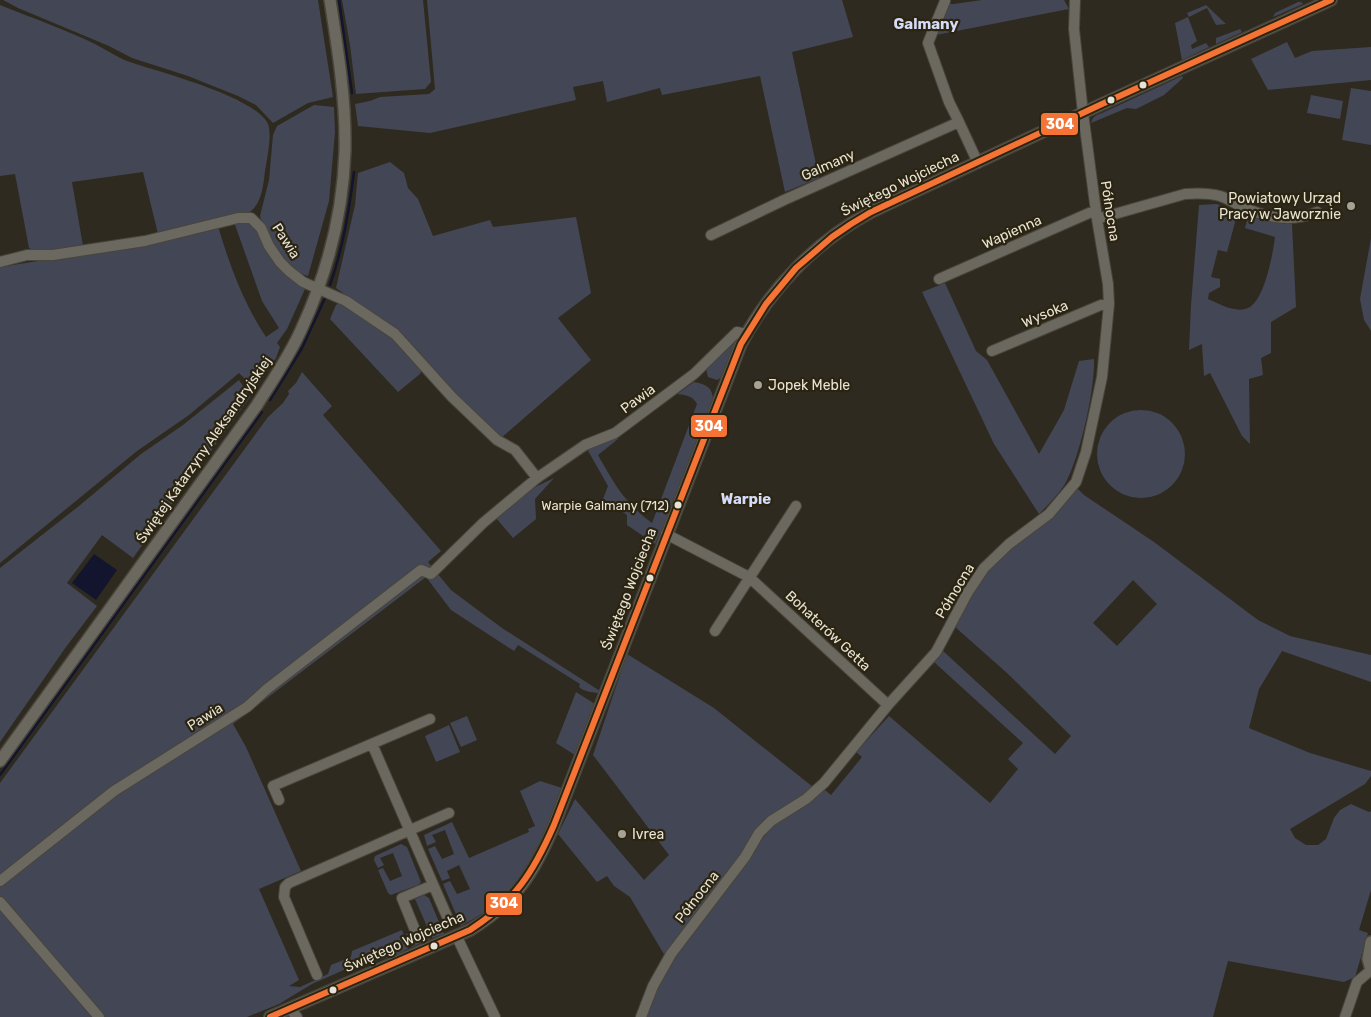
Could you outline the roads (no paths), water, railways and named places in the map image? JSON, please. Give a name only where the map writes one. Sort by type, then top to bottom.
[{"type":"street","name":"Świętej Katarzyny Aleksandryjskiej","points":[[0,761],[257,406],[292,348],[319,288],[336,226],[341,198],[345,152],[341,75],[330,0]]},
{"type":"street","name":"Północna","points":[[641,1017],[654,986],[671,954],[745,857],[759,833],[771,821],[806,799],[824,783],[936,652],[968,592],[984,568],[1009,544],[1049,514],[1076,482],[1086,452],[1102,377],[1109,304],[1108,284],[1096,214],[1083,113],[1074,28],[1075,0]]},
{"type":"street","name":"Świętego Wojciecha","points":[[270,1017],[294,1013],[457,937],[482,923],[508,901],[522,886],[540,857],[746,334],[772,296],[807,257],[839,231],[872,212],[1330,0]]},
{"type":"street","points":[[945,1],[928,43],[949,102],[978,163]]},
{"type":"street","name":"Galmany","points":[[711,235],[958,122]]},
{"type":"street","name":"Wapienna","points":[[939,279],[1096,214],[1185,194],[1197,193],[1220,196],[1255,212],[1281,218],[1306,217],[1317,212]]},
{"type":"street","name":"Pawia","points":[[0,262],[27,255],[53,255],[145,241],[246,217],[251,218],[257,222],[280,262],[303,282],[346,300],[395,334],[452,397],[497,440],[515,450],[538,478]]},
{"type":"street","name":"Wysoka","points":[[992,351],[1101,305],[1109,304]]},
{"type":"street","name":"Pawia","points":[[0,881],[114,790],[247,707],[267,689],[421,570],[431,574],[483,522],[538,478],[585,445],[615,433],[694,374],[737,332],[746,334]]},
{"type":"street","points":[[715,631],[796,506]]},
{"type":"street","name":"Bohaterów Getta","points":[[666,534],[749,576],[888,706]]},
{"type":"street","points":[[279,800],[273,786],[430,719]]},
{"type":"street","points":[[372,744],[449,921]]},
{"type":"street","points":[[317,975],[284,896],[285,887],[289,883],[449,813]]},
{"type":"street","points":[[417,935],[402,898],[433,885]]},
{"type":"street","points":[[0,902],[99,1017]]},
{"type":"street","points":[[457,937],[495,1017]]},
{"type":"street","points":[[1345,1017],[1357,982],[1371,970],[1368,959],[1371,942]]},
{"type":"water","points":[[94,554],[117,570],[96,600],[72,583]]},
{"type":"waterway","points":[[339,0],[352,93]]},
{"type":"waterway","points":[[330,285],[345,229],[354,172]]},
{"type":"waterway","points":[[270,400],[302,348],[325,298]]},
{"type":"waterway","points":[[0,775],[262,412]]},
{"type":"place","name":"Powiatowy Urząd Pracy w Jaworznie","points":[[1351,206]]},
{"type":"place","name":"Jopek Meble","points":[[758,385]]},
{"type":"place","name":"Warpie Galmany (712)","points":[[678,505]]},
{"type":"place","name":"Ivrea","points":[[622,834]]},
{"type":"district","name":"Galmany","points":[[926,24]]},
{"type":"district","name":"Warpie","points":[[746,499]]}]
